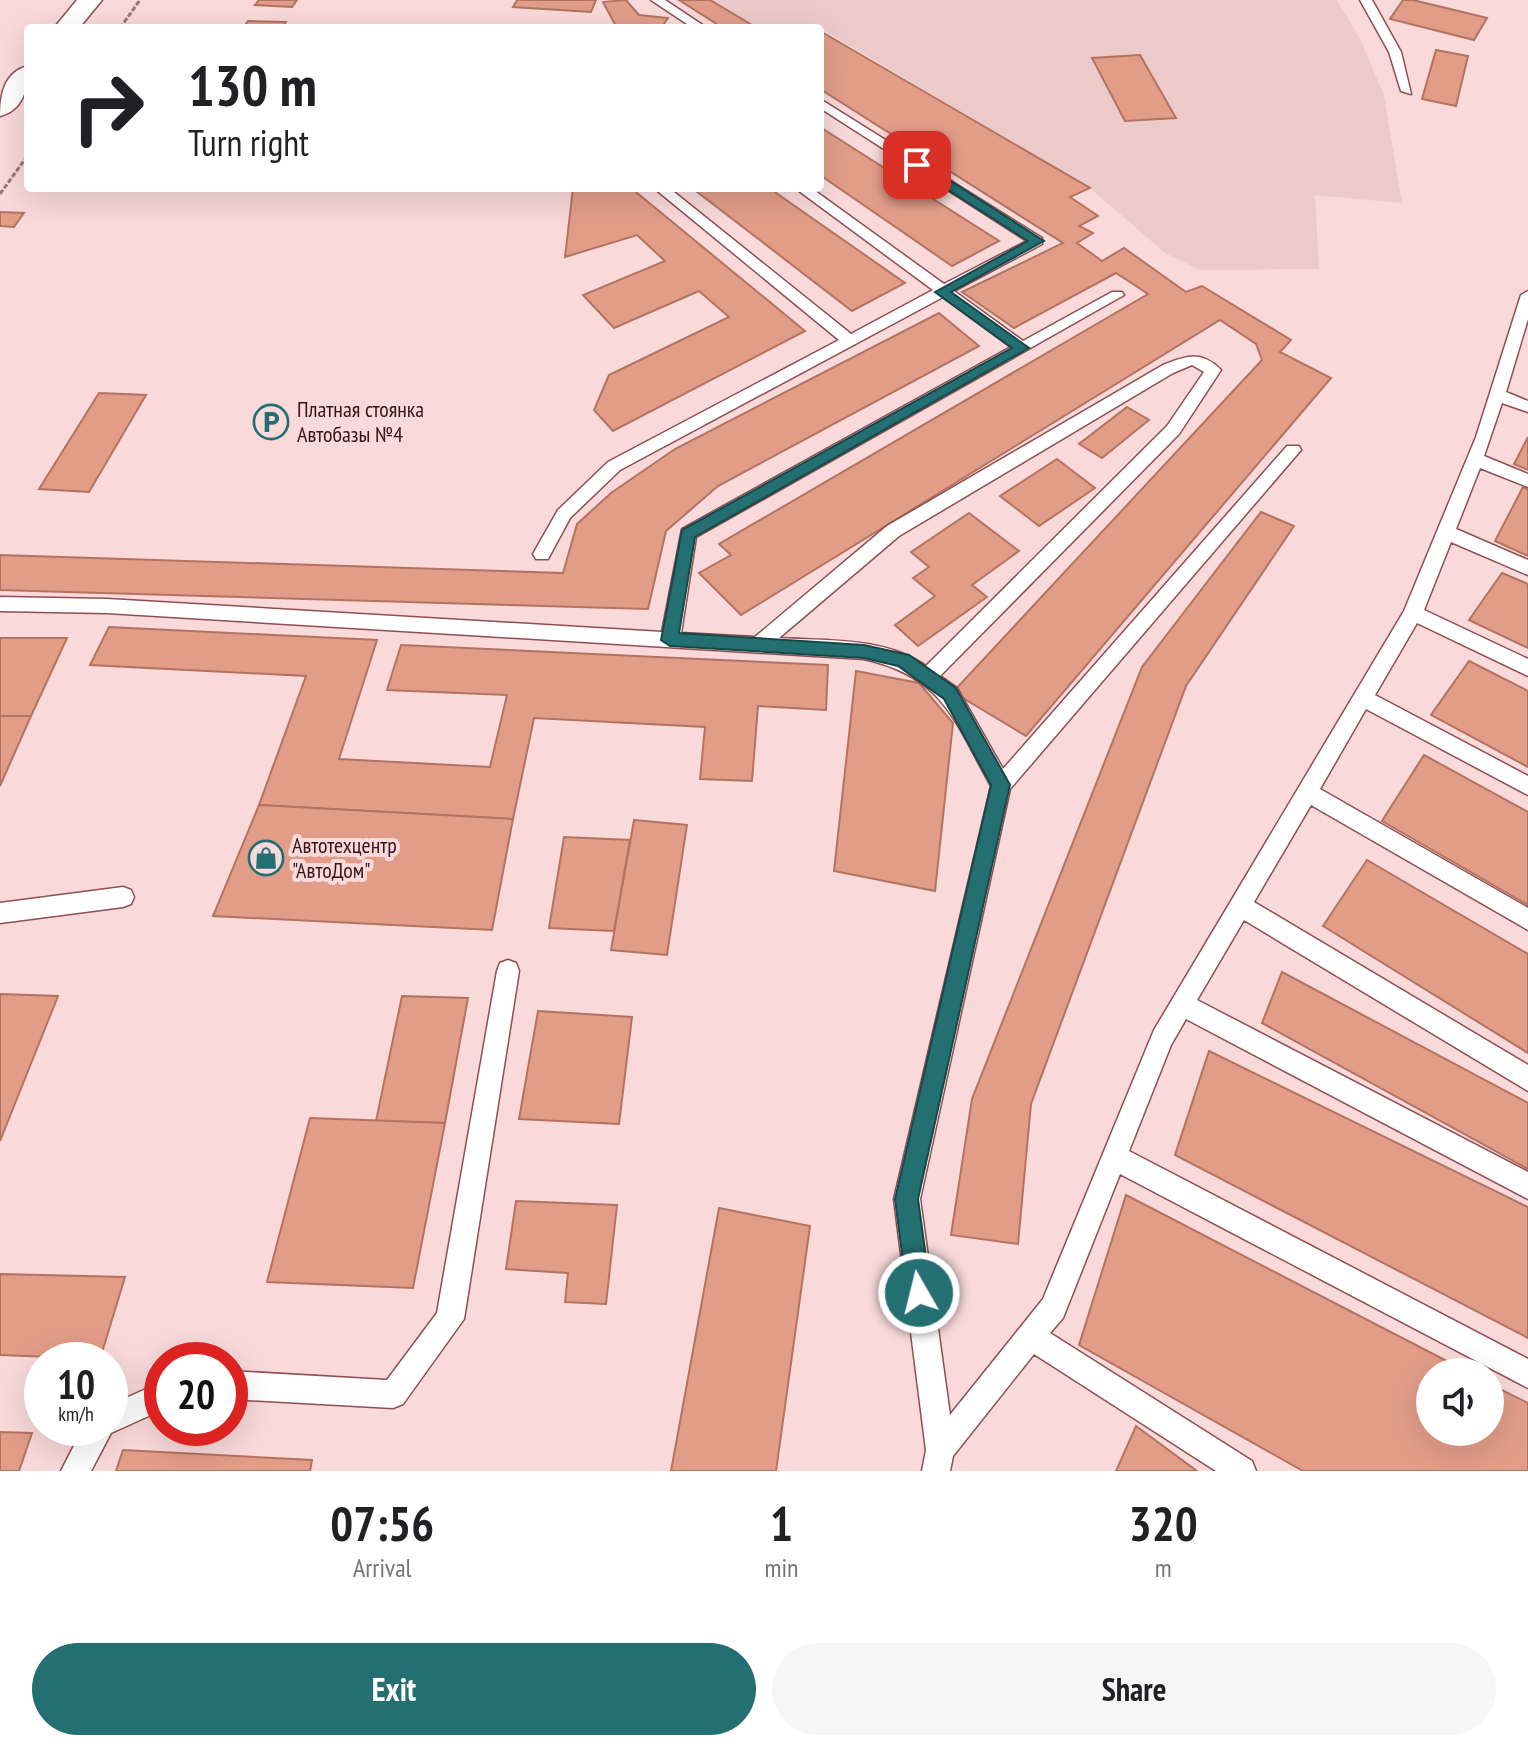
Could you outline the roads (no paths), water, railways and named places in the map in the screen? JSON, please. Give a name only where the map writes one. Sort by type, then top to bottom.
[{"type":"main road","points":[[69,24],[90,0]]},
{"type":"main road","points":[[1,105],[24,79]]},
{"type":"lane","points":[[657,0],[695,24]]},
{"type":"lane","points":[[1366,0],[1395,52],[1407,91]]},
{"type":"lane","points":[[542,554],[564,514],[614,466],[1037,241],[824,106]]},
{"type":"lane","points":[[666,192],[850,341]]},
{"type":"lane","points":[[807,192],[1022,348]]},
{"type":"lane","points":[[670,640],[688,534],[1117,295]]},
{"type":"lane","points":[[938,1460],[1053,1308],[1162,1038],[1413,613],[1475,459],[1497,395],[1519,356],[1528,298]]},
{"type":"lane","points":[[759,645],[893,531],[1168,369],[1193,359],[1213,370],[1173,430],[927,677]]},
{"type":"lane","points":[[1497,395],[1528,407]]},
{"type":"lane","points":[[938,1460],[907,1199],[1001,785],[1293,450]]},
{"type":"lane","points":[[1475,459],[1528,481]]},
{"type":"lane","points":[[1445,532],[1528,568]]},
{"type":"lane","points":[[0,604],[122,607],[864,651],[903,660],[950,694],[1001,785]]},
{"type":"lane","points":[[1413,613],[1528,668]]},
{"type":"lane","points":[[1363,698],[1528,786]]},
{"type":"lane","points":[[1307,792],[1528,920]]},
{"type":"lane","points":[[0,913],[123,897]]},
{"type":"lane","points":[[1240,906],[1528,1079]]},
{"type":"lane","points":[[248,1386],[393,1394],[450,1319],[508,971]]},
{"type":"lane","points":[[1182,1004],[1528,1186]]},
{"type":"lane","points":[[1114,1157],[1528,1374]]},
{"type":"lane","points":[[1030,1336],[1242,1471]]},
{"type":"lane","points":[[75,1471],[89,1446]]},
{"type":"place","name":"Платная стоянка Автобазы №4","points":[[271,422]]},
{"type":"place","name":"Автотехцентр \"АвтоДом\"","points":[[266,858]]}]
